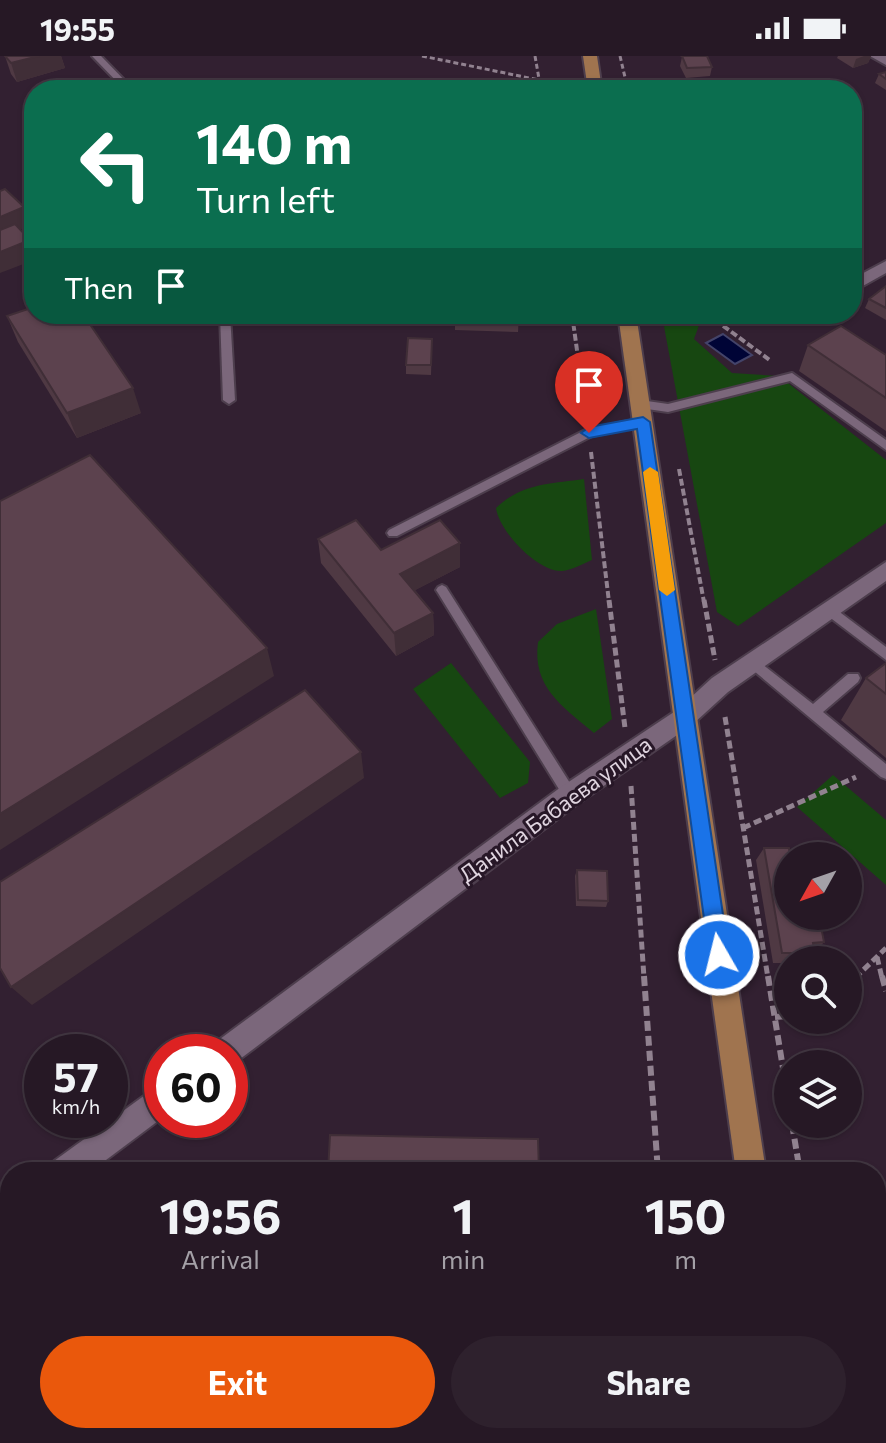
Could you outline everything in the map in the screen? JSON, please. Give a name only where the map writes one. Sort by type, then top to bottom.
[{"type":"main road","points":[[590,56],[594,80]]},
{"type":"main road","points":[[629,324],[750,1162]]},
{"type":"street","points":[[877,56],[886,61]]},
{"type":"street","points":[[862,281],[886,266]]},
{"type":"street","name":"Данила Бабаева улица","points":[[248,1036],[570,795],[685,717],[720,685],[886,570]]},
{"type":"street","points":[[78,1162],[144,1113]]},
{"type":"lane","points":[[96,56],[120,80]]},
{"type":"lane","points":[[225,324],[229,400]]},
{"type":"lane","points":[[393,533],[589,433],[642,413],[792,377],[886,446]]},
{"type":"lane","points":[[442,590],[570,795]]},
{"type":"lane","points":[[829,609],[886,655]]},
{"type":"lane","points":[[753,662],[882,770]]},
{"type":"lane","points":[[813,712],[853,678]]},
{"type":"path","points":[[422,56],[539,80],[535,56]]},
{"type":"path","points":[[620,56],[626,80]]},
{"type":"path","points":[[720,324],[792,377]]},
{"type":"path","points":[[679,468],[720,685],[774,1011]]},
{"type":"path","points":[[743,828],[882,770]]},
{"type":"path","points":[[862,970],[886,948]]},
{"type":"path","points":[[877,956],[886,991]]},
{"type":"path","points":[[794,1138],[798,1162]]},
{"type":"green space","points":[[664,324],[700,324],[694,339],[732,373],[779,376],[886,460],[886,523],[738,626],[717,612]]},
{"type":"green space","points":[[584,479],[592,560],[562,571],[552,570],[521,548],[504,528],[496,508],[526,489]]},
{"type":"green space","points":[[596,609],[612,719],[594,733],[552,694],[537,658],[538,642],[557,624]]},
{"type":"green space","points":[[451,663],[530,762],[528,783],[500,798],[413,689]]},
{"type":"green space","points":[[833,775],[886,820],[886,885],[862,864],[862,842],[837,842],[797,807]]},
{"type":"shaded area","points":[[723,334],[752,355],[735,364],[706,343]]},
{"type":"building","points":[[5,56],[39,56],[11,63]]},
{"type":"building","points":[[682,56],[707,56],[712,67],[687,68]]},
{"type":"building","points":[[5,189],[24,207],[0,217],[0,191]]},
{"type":"building","points":[[15,224],[24,234],[24,242],[0,252],[0,230]]},
{"type":"building","points":[[886,286],[886,308],[869,299]]},
{"type":"building","points":[[24,310],[24,324],[90,324],[133,388],[67,413],[7,316]]},
{"type":"building","points":[[841,326],[886,355],[886,398],[808,345]]},
{"type":"building","points":[[408,338],[432,339],[431,365],[406,365]]},
{"type":"building","points":[[90,455],[267,648],[0,814],[0,501]]},
{"type":"building","points":[[356,520],[381,550],[440,520],[460,543],[400,574],[433,613],[394,633],[318,539]]},
{"type":"building","points":[[886,663],[886,694],[866,678]]},
{"type":"building","points":[[305,690],[361,752],[11,987],[0,968],[0,882]]},
{"type":"building","points":[[764,848],[774,848],[774,906]]},
{"type":"building","points":[[577,870],[607,871],[608,901],[578,900]]},
{"type":"building","points":[[778,930],[822,930],[824,942],[813,943],[814,946],[781,946]]},
{"type":"building","points":[[330,1135],[538,1139],[539,1162],[329,1162]]},
{"type":"slow traffic","points":[[650,472],[667,590]]},
{"type":"route","points":[[589,433],[643,422],[719,955]]}]
